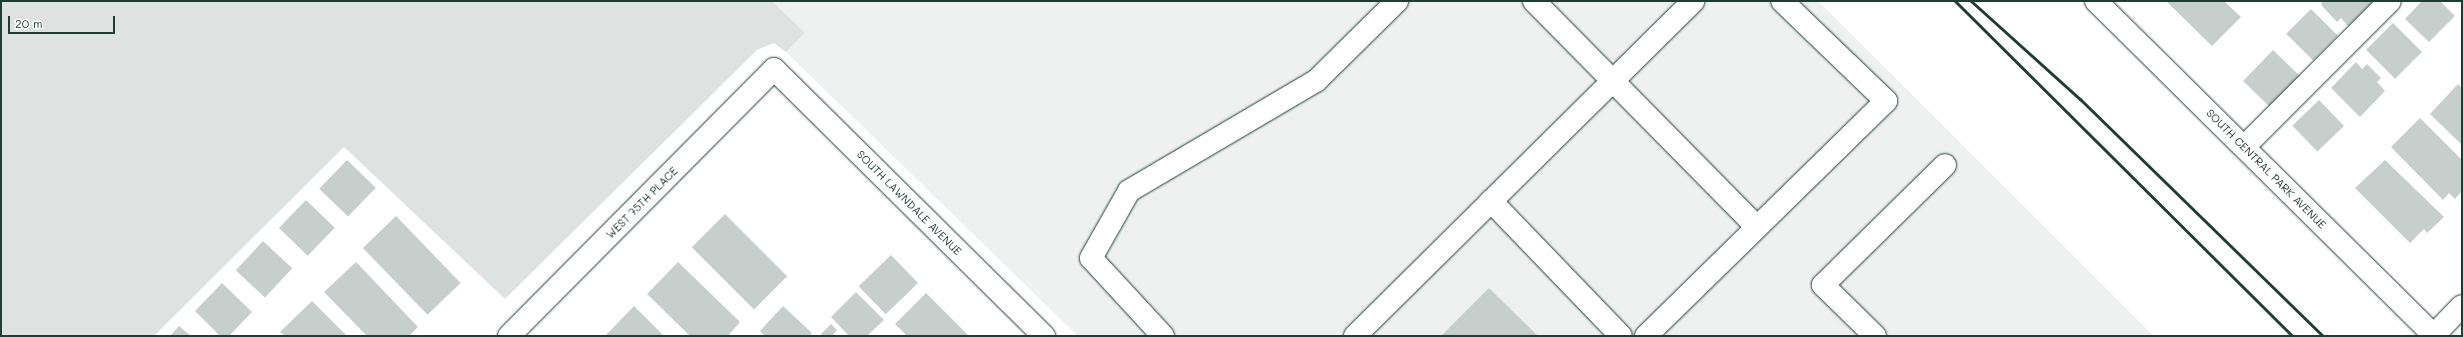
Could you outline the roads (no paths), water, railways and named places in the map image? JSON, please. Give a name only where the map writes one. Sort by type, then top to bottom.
[{"type":"street","points":[[1163,336],[1091,258],[1129,191],[1316,81],[1397,1]]},
{"type":"street","points":[[1534,1],[1611,82],[1757,227]]},
{"type":"street","points":[[1355,336],[1693,1]]},
{"type":"street","points":[[1646,336],[1886,101],[1782,1]]},
{"type":"street","name":"SOUTH CENTRAL PARK AVENUE","points":[[2096,1],[2434,335]]},
{"type":"street","points":[[2244,147],[2390,1]]},
{"type":"street","name":"WEST 75TH PLACE","points":[[509,336],[774,69]]},
{"type":"street","name":"SOUTH LAWNDALE AVENUE","points":[[774,69],[1044,336]]},
{"type":"street","points":[[1875,336],[1823,285],[1945,165]]},
{"type":"street","points":[[1491,201],[1621,336]]},
{"type":"street","points":[[2434,335],[2462,306]]},
{"type":"railway","points":[[1955,1],[2292,336]]},
{"type":"railway","points":[[1971,1],[2080,99],[2323,336]]}]
